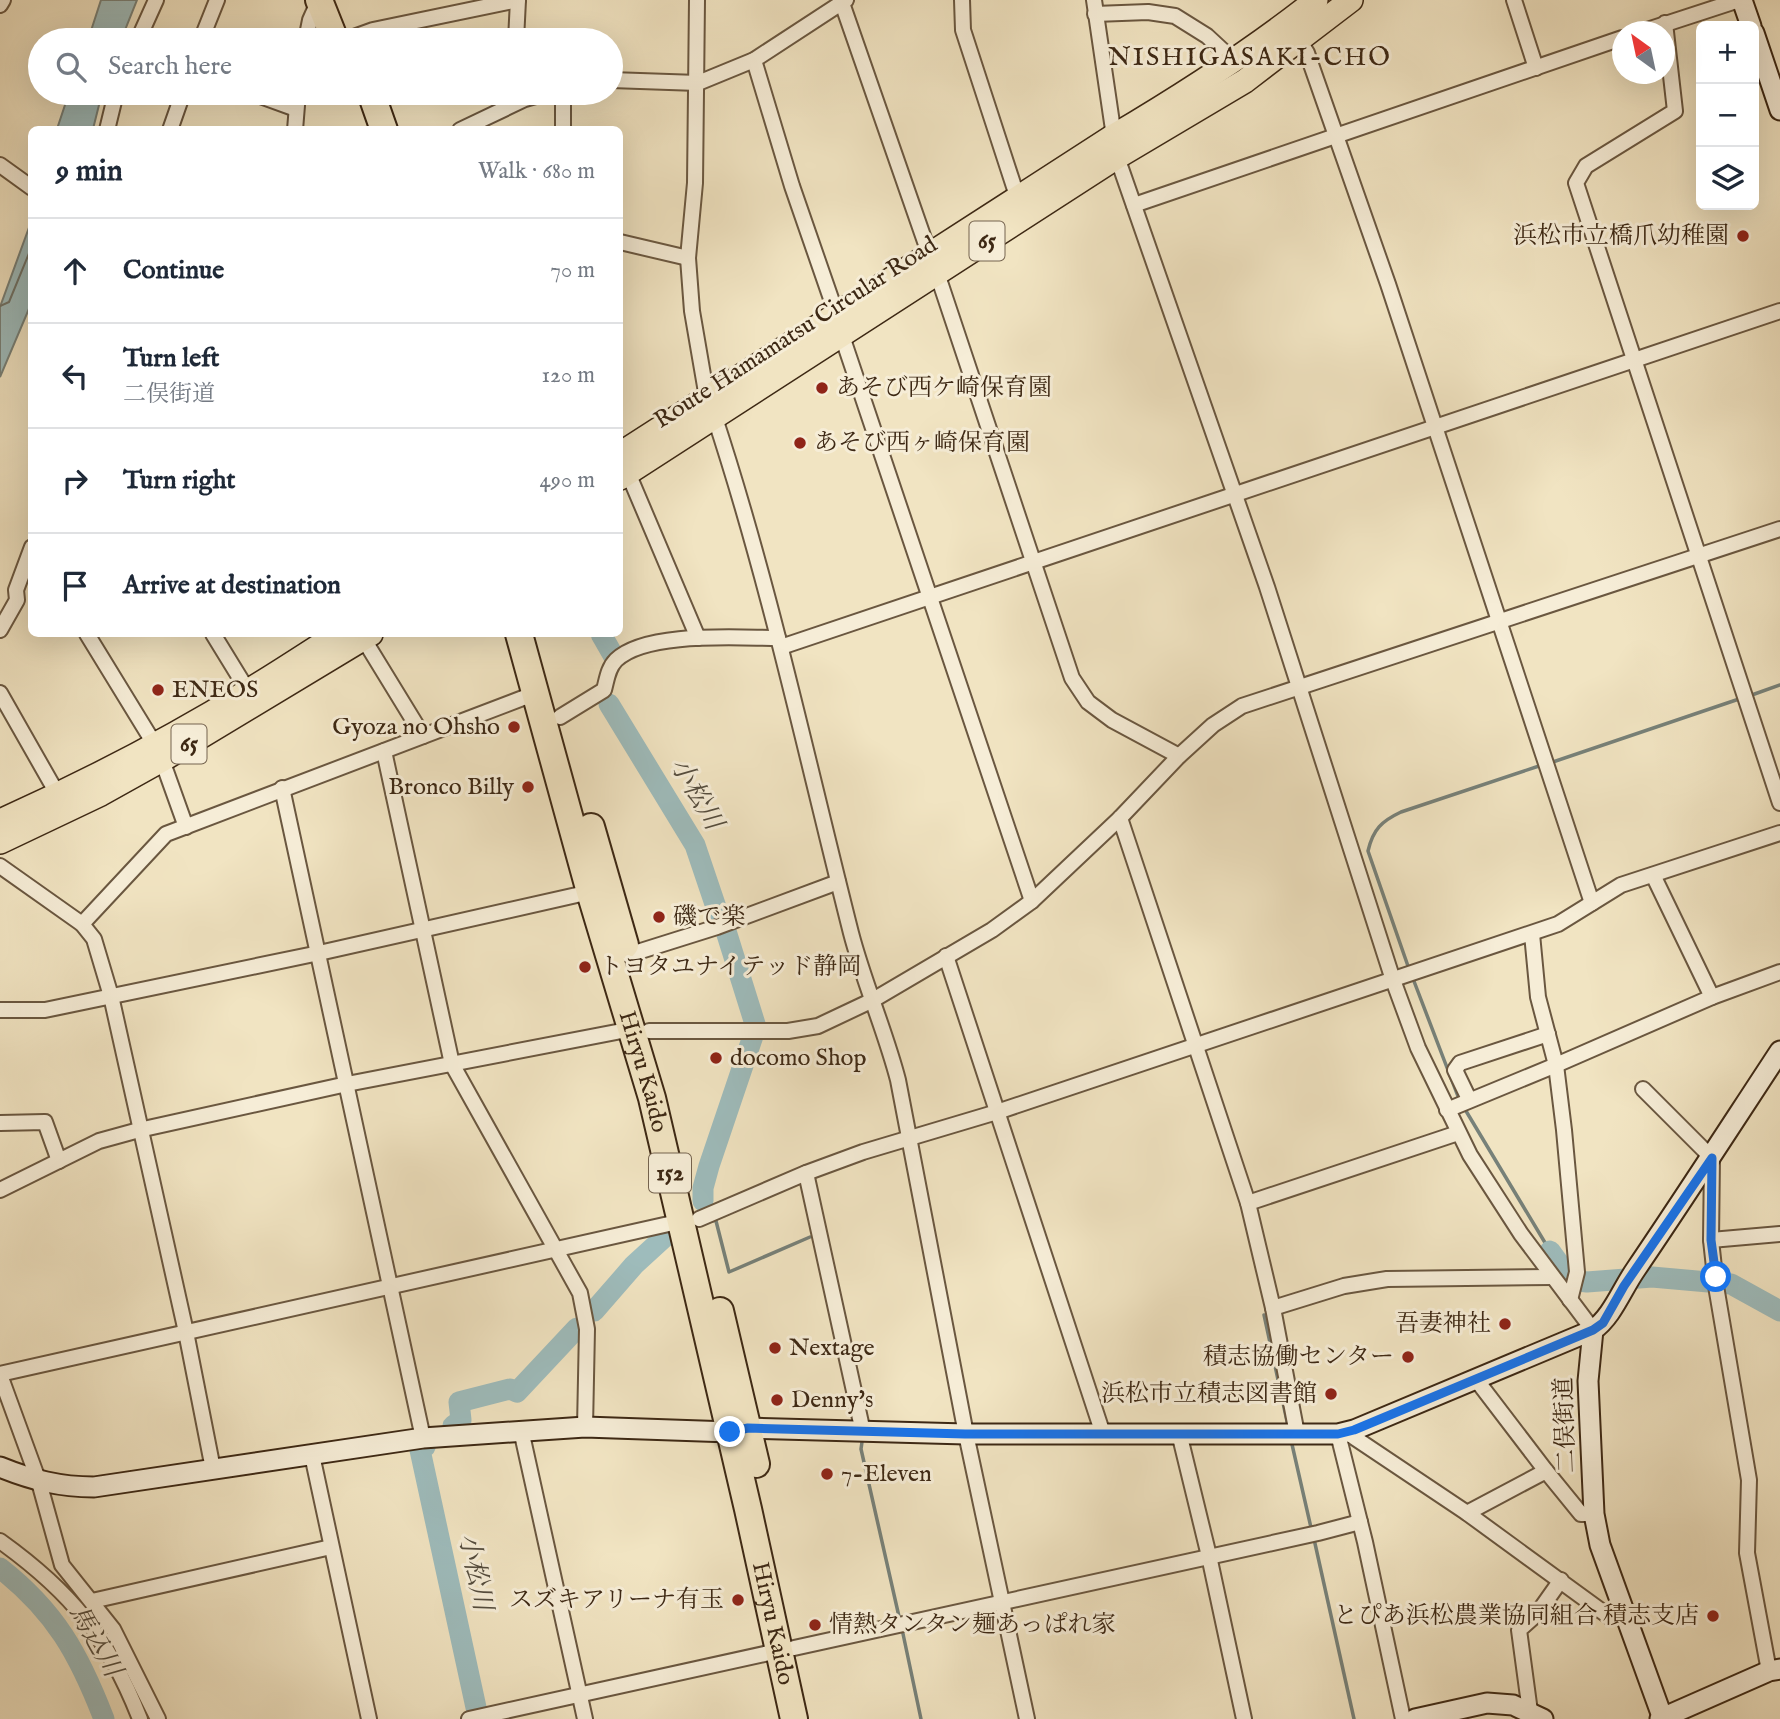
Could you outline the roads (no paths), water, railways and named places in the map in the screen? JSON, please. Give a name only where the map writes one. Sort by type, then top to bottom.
[{"type":"highway","points":[[319,0],[338,28]]},
{"type":"highway","points":[[336,0],[343,28]]},
{"type":"highway","points":[[359,105],[367,126]]},
{"type":"highway","points":[[375,105],[383,126]]},
{"type":"highway","name":"Hiryu Kaido","points":[[520,637],[590,892],[640,1030],[690,1220],[786,1649],[794,1719]]},
{"type":"highway","name":"Hiryu Kaido","points":[[538,637],[628,955],[640,1030]]},
{"type":"highway","name":"Hiryu Kaido","points":[[786,1649],[811,1719]]},
{"type":"main road","name":"Route Hamamatsu Circular Road","points":[[623,467],[711,406],[1115,147],[1316,0]]},
{"type":"main road","name":"Route Hamamatsu Circular Road","points":[[933,265],[1018,200],[1245,81],[1351,0]]},
{"type":"main road","name":"65","points":[[0,842],[101,794],[158,752],[329,637]]},
{"type":"main road","name":"65","points":[[0,821],[158,752],[365,637]]},
{"type":"street","points":[[0,5],[2,0]]},
{"type":"street","points":[[143,28],[156,0]]},
{"type":"street","points":[[206,28],[217,0]]},
{"type":"street","points":[[308,28],[319,0]]},
{"type":"street","points":[[383,28],[518,0],[517,28]]},
{"type":"street","points":[[697,0],[695,183],[688,258],[692,311],[711,406],[734,477],[779,642],[856,951],[888,1039],[910,1139],[965,1434],[1027,1719]]},
{"type":"street","points":[[962,0],[963,30],[1018,200]]},
{"type":"street","points":[[1175,16],[1178,0]]},
{"type":"street","points":[[1514,0],[1536,68]]},
{"type":"street","points":[[1672,21],[1740,0],[1749,21]]},
{"type":"street","points":[[623,80],[698,83],[754,60],[844,1],[1072,678],[1088,702],[1112,720],[1179,756]]},
{"type":"street","points":[[1234,61],[1207,36],[1175,16],[1094,7],[1115,147],[1134,205],[1398,978],[1418,1048],[1459,1104]]},
{"type":"street","points":[[1299,40],[1307,53],[1337,137],[1592,902]]},
{"type":"street","points":[[1134,205],[1612,41]]},
{"type":"street","points":[[1759,48],[1780,110]]},
{"type":"street","points":[[754,60],[792,186],[1032,901]]},
{"type":"street","points":[[1672,84],[1675,111],[1586,166],[1576,183],[1780,803]]},
{"type":"street","points":[[108,126],[113,105]]},
{"type":"street","points":[[171,126],[179,105]]},
{"type":"street","points":[[285,105],[296,109]]},
{"type":"street","points":[[295,126],[296,105]]},
{"type":"street","points":[[468,126],[507,105]]},
{"type":"street","points":[[563,105],[563,126]]},
{"type":"street","points":[[0,165],[28,186]]},
{"type":"street","points":[[623,243],[688,258]]},
{"type":"street","points":[[560,717],[604,690],[608,671],[622,655],[649,643],[698,638],[779,642],[1035,563],[1780,311]]},
{"type":"street","points":[[623,470],[698,638]]},
{"type":"street","points":[[0,1190],[99,1141],[347,1084],[640,1030],[788,1031],[818,1026],[873,1000],[992,930],[1032,901],[1120,818],[1179,756],[1213,725],[1242,706],[1780,529]]},
{"type":"street","points":[[0,630],[28,558]]},
{"type":"street","points":[[9,607],[28,595]]},
{"type":"street","points":[[89,637],[158,752],[186,827]]},
{"type":"street","points":[[215,637],[248,691]]},
{"type":"street","points":[[368,637],[423,736]]},
{"type":"street","points":[[0,693],[58,795]]},
{"type":"street","points":[[82,924],[166,834],[536,693]]},
{"type":"street","points":[[384,751],[452,1064],[580,1293],[587,1329],[585,1427]]},
{"type":"street","points":[[282,788],[423,1438]]},
{"type":"street","points":[[1120,818],[1248,1203],[1273,1308],[1291,1434]]},
{"type":"street","points":[[158,1719],[113,1629],[62,1565],[39,1482],[0,1374],[690,1220],[863,1152],[997,1112],[1532,934],[1558,924],[1621,885],[1780,833]]},
{"type":"street","points":[[0,866],[82,924],[94,939],[111,996],[186,1332],[213,1469]]},
{"type":"street","points":[[1653,875],[1712,997]]},
{"type":"street","points":[[628,955],[717,927],[838,882]]},
{"type":"street","points":[[0,1010],[46,1010],[319,953],[590,892]]},
{"type":"street","points":[[1532,934],[1538,997],[1556,1065],[1577,1272],[1571,1295]]},
{"type":"street","points":[[946,956],[1103,1434]]},
{"type":"street","points":[[1459,1104],[1712,997],[1780,972]]},
{"type":"street","points":[[1548,1034],[1460,1063],[1455,1070],[1459,1104],[1458,1133],[1521,1234],[1552,1277],[1571,1295],[1593,1330]]},
{"type":"street","points":[[0,1467],[39,1482],[64,1487],[94,1487],[423,1438],[585,1427],[965,1434],[1342,1433],[1593,1330],[1603,1323],[1624,1286],[1712,1158],[1780,1051]]},
{"type":"street","points":[[1643,1088],[1712,1158],[1711,1240],[1749,1480],[1747,1553],[1774,1670],[1662,1719]]},
{"type":"street","points":[[0,1123],[45,1122],[59,1161]]},
{"type":"street","points":[[1248,1203],[1458,1133]]},
{"type":"street","points":[[806,1173],[863,1432]]},
{"type":"street","points":[[1711,1240],[1780,1234]]},
{"type":"street","points":[[1273,1308],[1345,1286],[1387,1279],[1552,1277]]},
{"type":"street","name":"二俣街道","points":[[1593,1330],[1588,1381],[1594,1514],[1600,1545],[1662,1719]]},
{"type":"street","points":[[1475,1378],[1581,1514],[1594,1514]]},
{"type":"street","points":[[521,1430],[585,1719]]},
{"type":"street","points":[[1179,1433],[1244,1719]]},
{"type":"street","points":[[1342,1433],[1467,1513],[1611,1618],[1625,1615]]},
{"type":"street","points":[[1342,1433],[1404,1719]]},
{"type":"street","points":[[312,1455],[369,1719]]},
{"type":"street","points":[[1467,1513],[1546,1471]]},
{"type":"street","points":[[469,1719],[1314,1534],[1360,1521]]},
{"type":"street","points":[[0,1541],[38,1569],[71,1599],[104,1644],[130,1693],[140,1719]]},
{"type":"street","points":[[92,1601],[331,1546]]},
{"type":"street","points":[[1535,1717],[1519,1630],[1536,1614],[1560,1580]]},
{"type":"street","points":[[1415,1719],[1487,1703],[1513,1705],[1535,1717]]},
{"type":"water","points":[[101,0],[137,0],[126,28],[92,28]]},
{"type":"water","points":[[65,105],[99,105],[94,126],[58,126]]},
{"type":"water","points":[[28,230],[28,311],[0,377],[0,307]]},
{"type":"waterway","name":"小松川","points":[[603,637],[613,655]]},
{"type":"waterway","points":[[1749,696],[1780,685]]},
{"type":"waterway","points":[[1550,763],[1742,698]]},
{"type":"waterway","name":"小松川","points":[[609,704],[695,845],[720,919]]},
{"type":"waterway","points":[[1409,969],[1368,851],[1376,831],[1384,822],[1401,812],[1542,765]]},
{"type":"waterway","name":"小松川","points":[[725,928],[755,1024]]},
{"type":"waterway","points":[[1412,976],[1459,1099]]},
{"type":"waterway","name":"小松川","points":[[703,1201],[703,1188],[709,1166],[753,1036]]},
{"type":"waterway","points":[[1463,1106],[1550,1251]]},
{"type":"waterway","points":[[709,1220],[716,1221],[729,1272],[810,1237]]},
{"type":"waterway","name":"小松川","points":[[594,1311],[634,1265],[669,1233]]},
{"type":"waterway","points":[[1550,1251],[1571,1280],[1587,1282],[1652,1277],[1731,1284],[1780,1311]]},
{"type":"waterway","points":[[1264,1315],[1288,1426]]},
{"type":"waterway","name":"小松川","points":[[453,1426],[461,1420],[459,1402],[510,1389],[517,1392],[577,1328]]},
{"type":"waterway","points":[[1291,1440],[1312,1532]]},
{"type":"waterway","points":[[862,1442],[861,1449],[900,1621]]},
{"type":"waterway","name":"小松川","points":[[425,1447],[420,1450],[477,1712]]},
{"type":"waterway","points":[[1314,1539],[1354,1719]]},
{"type":"waterway","name":"馬込川","points":[[0,1568],[36,1601],[63,1635],[85,1674],[104,1719]]},
{"type":"waterway","points":[[902,1629],[921,1719]]},
{"type":"place","name":"浜松市立橋爪幼稚園","points":[[1743,236]]},
{"type":"place","name":"あそび西ケ崎保育園","points":[[822,388]]},
{"type":"place","name":"あそび西ヶ崎保育園","points":[[800,443]]},
{"type":"place","name":"ENEOS","points":[[158,690]]},
{"type":"place","name":"Gyoza no Ohsho","points":[[514,727]]},
{"type":"place","name":"Bronco Billy","points":[[528,787]]},
{"type":"place","name":"磯で楽","points":[[659,917]]},
{"type":"place","name":"トヨタユナイテッド静岡","points":[[585,967]]},
{"type":"place","name":"docomo Shop","points":[[716,1058]]},
{"type":"place","name":"吾妻神社","points":[[1505,1324]]},
{"type":"place","name":"Nextage","points":[[775,1348]]},
{"type":"place","name":"積志協働センター","points":[[1408,1357]]},
{"type":"place","name":"浜松市立積志図書館","points":[[1331,1394]]},
{"type":"place","name":"Denny's","points":[[777,1400]]},
{"type":"place","name":"7-Eleven","points":[[827,1474]]},
{"type":"place","name":"スズキアリーナ有玉","points":[[738,1600]]},
{"type":"place","name":"とぴあ浜松農業協同組合 積志支店","points":[[1713,1616]]},
{"type":"place","name":"情熱タンタン麺あっぱれ家","points":[[815,1625]]},
{"type":"district","name":"NISHIGASAKI-CHO","points":[[1250,57]]}]
